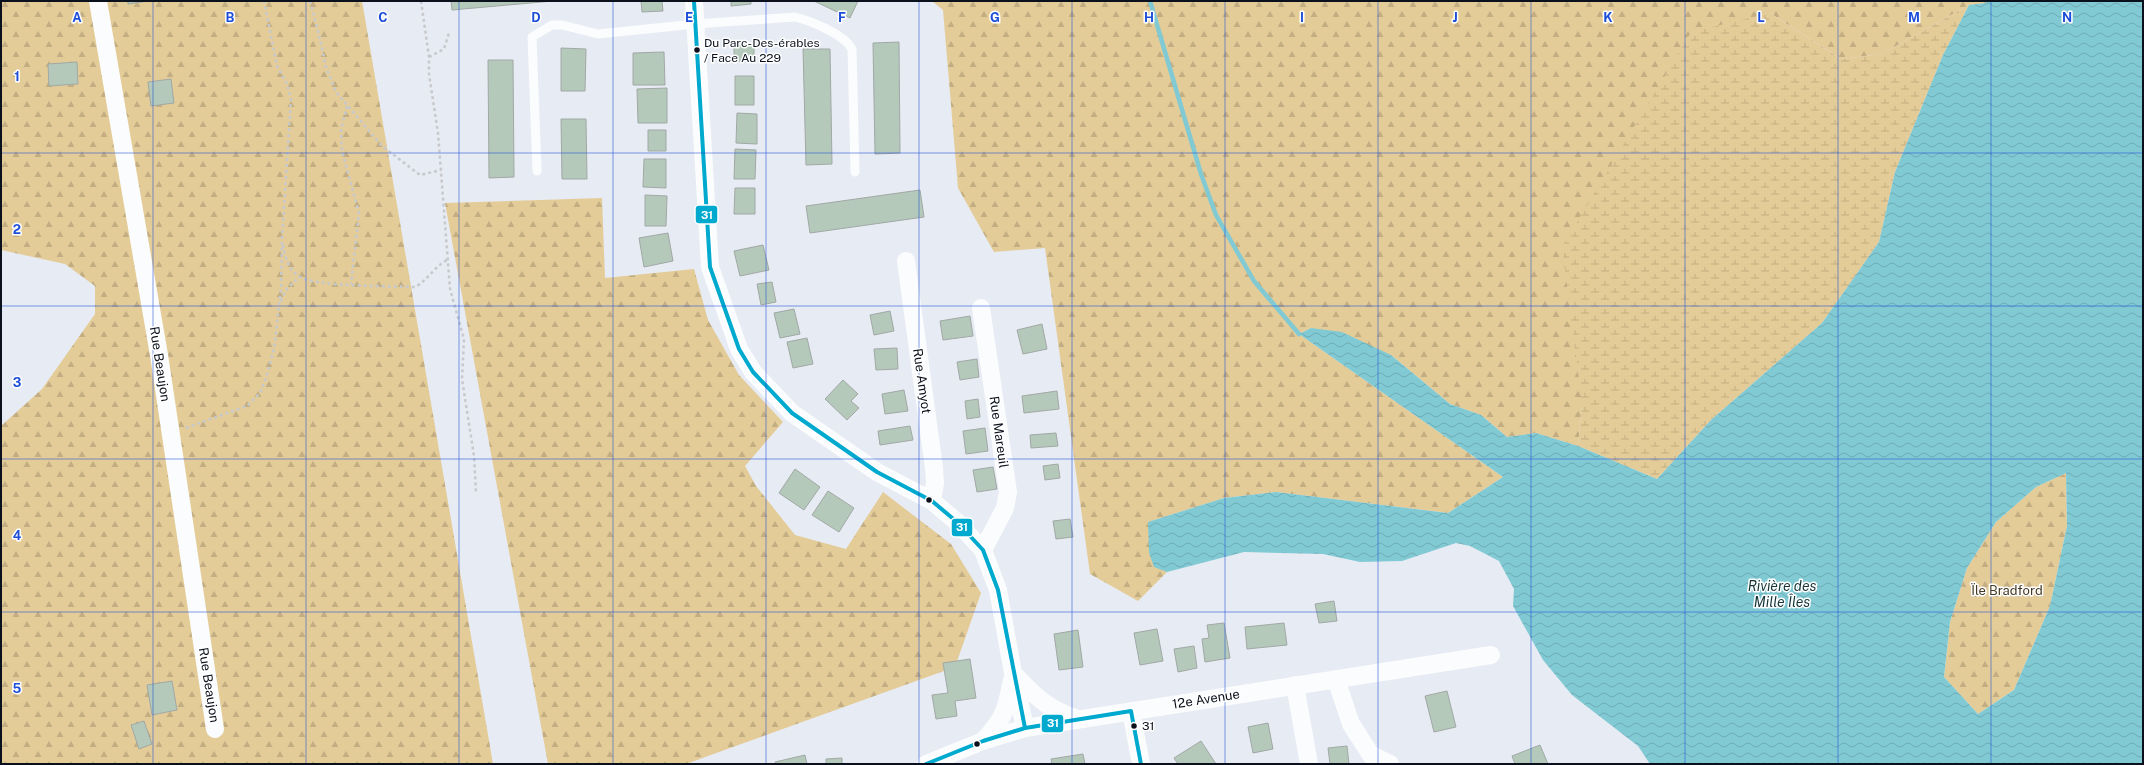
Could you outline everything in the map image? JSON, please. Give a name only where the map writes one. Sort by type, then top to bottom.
[{"type":"street","name":"Rue Beaujon","points":[[98,1],[170,433],[215,729]]},
{"type":"street","points":[[694,1],[710,267],[738,349],[753,372],[792,413],[877,472],[932,501],[957,522],[983,550],[998,590],[1013,673],[1025,728]]},
{"type":"street","name":"Rue Amyot","points":[[906,261],[934,468],[935,483],[932,501]]},
{"type":"street","name":"Rue Mareuil","points":[[981,308],[1008,492],[1006,508],[983,550]]},
{"type":"street","name":"12e Avenue","points":[[926,764],[983,741],[1025,728],[1491,655]]},
{"type":"street","points":[[1013,673],[1042,702],[1062,714],[1079,719]]},
{"type":"street","points":[[983,741],[1000,722],[1007,706],[1013,673]]},
{"type":"street","points":[[1336,679],[1351,724],[1371,755],[1390,764]]},
{"type":"street","points":[[1295,685],[1309,764]]},
{"type":"street","points":[[1130,711],[1141,764]]},
{"type":"lane","points":[[537,171],[532,37],[552,25],[562,25],[598,34],[695,24],[795,17],[809,20],[848,41],[852,49],[855,172]]},
{"type":"path","points":[[170,433],[246,406],[260,393],[274,349],[280,304],[282,239],[291,99],[287,84],[277,66],[264,1]]},
{"type":"path","points":[[310,1],[326,67],[336,92],[382,146],[420,175],[442,170]]},
{"type":"path","points":[[421,1],[442,170],[450,289],[464,339],[462,379],[474,456],[476,492]]},
{"type":"path","points":[[429,57],[444,49],[449,33]]},
{"type":"path","points":[[347,106],[341,130],[342,151],[358,213],[351,284]]},
{"type":"path","points":[[282,239],[288,264],[299,277],[308,280],[415,287],[421,283],[439,264],[447,260]]},
{"type":"path","points":[[280,304],[286,290],[299,277]]},
{"type":"green space","points":[[1,1],[362,1],[493,764],[1,764],[1,426],[42,389],[95,314],[95,286],[65,264],[1,250]]},
{"type":"green space","points":[[932,1],[1987,1],[1985,3],[1969,5],[1882,54],[1841,59],[1770,13],[1582,404],[1578,446],[1536,433],[1507,437],[1481,415],[1450,404],[1391,355],[1311,328],[1299,334],[1503,477],[1448,513],[1276,492],[1224,498],[1148,522],[1154,566],[1167,572],[1138,601],[1090,574],[1045,248],[994,252],[958,188],[943,10]]},
{"type":"green space","points":[[1969,5],[1943,55],[1895,172],[1879,242],[1822,323],[1711,420],[1657,479],[1578,446],[1582,404],[1562,247],[1691,32],[1770,13],[1841,59],[1882,54]]},
{"type":"green space","points":[[602,198],[605,278],[694,269],[708,320],[739,375],[783,422],[745,466],[756,486],[795,535],[846,549],[883,492],[951,544],[981,593],[955,667],[686,764],[548,764],[445,203]]},
{"type":"green space","name":"Ïle Bradford","points":[[2066,473],[2067,526],[2050,606],[2014,690],[1978,714],[1944,677],[1950,622],[1967,568],[1996,522],[2036,487]]},
{"type":"water","name":"Rivière des Mille Îles","points":[[1987,1],[2143,1],[2143,764],[1650,764],[1638,746],[1572,695],[1543,660],[1513,606],[1514,589],[1499,561],[1470,546],[1456,543],[1402,561],[1360,562],[1323,554],[1244,552],[1167,572],[1154,567],[1149,553],[1148,522],[1224,498],[1276,492],[1448,513],[1503,477],[1299,334],[1311,328],[1342,332],[1391,355],[1450,404],[1481,415],[1507,437],[1536,433],[1578,446],[1657,479],[1711,420],[1822,323],[1879,242],[1895,172],[1943,55],[1969,5],[1985,3]],"holes":[[[2066,473],[2067,526],[2050,606],[2014,690],[1978,714],[1944,677],[1950,622],[1967,568],[1996,522],[2036,487]]]},
{"type":"building","points":[[128,1],[148,1],[128,4]]},
{"type":"building","points":[[451,1],[553,1],[452,10]]},
{"type":"building","points":[[641,1],[662,1],[663,11],[642,12]]},
{"type":"building","points":[[731,1],[751,1],[751,4],[731,6]]},
{"type":"building","points":[[814,1],[858,1],[850,18]]},
{"type":"building","points":[[899,42],[900,153],[875,154],[873,43]]},
{"type":"building","points":[[734,44],[754,44],[754,61],[734,61]]},
{"type":"building","points":[[561,48],[586,49],[585,91],[561,91]]},
{"type":"building","points":[[803,49],[830,49],[832,164],[806,165]]},
{"type":"building","points":[[664,52],[665,85],[633,85],[633,53]]},
{"type":"building","points":[[488,60],[513,60],[514,177],[489,178]]},
{"type":"building","points":[[77,62],[78,84],[49,86],[48,64]]},
{"type":"building","points":[[735,76],[754,76],[754,105],[735,105]]},
{"type":"building","points":[[171,79],[174,103],[151,106],[148,82]]},
{"type":"building","points":[[667,88],[667,123],[638,123],[637,89]]},
{"type":"building","points":[[737,113],[757,114],[757,144],[736,143]]},
{"type":"building","points":[[561,119],[586,119],[587,179],[562,179]]},
{"type":"building","points":[[648,130],[666,130],[666,151],[648,151]]},
{"type":"building","points":[[735,149],[756,150],[755,179],[734,179]]},
{"type":"building","points":[[644,159],[666,159],[666,188],[643,187]]},
{"type":"building","points":[[735,188],[755,188],[755,214],[734,214]]},
{"type":"building","points":[[920,190],[924,217],[810,233],[806,206]]},
{"type":"building","points":[[645,195],[667,196],[666,226],[645,226]]},
{"type":"building","points":[[668,233],[673,261],[644,267],[639,238]]},
{"type":"building","points":[[763,245],[769,270],[740,276],[734,251]]},
{"type":"building","points":[[772,282],[776,302],[761,305],[757,284]]},
{"type":"building","points":[[794,309],[800,334],[780,338],[774,313]]},
{"type":"building","points":[[890,311],[894,331],[874,335],[870,315]]},
{"type":"building","points":[[970,316],[973,336],[943,340],[940,321]]},
{"type":"building","points":[[1042,324],[1047,349],[1023,354],[1017,330]]},
{"type":"building","points":[[807,338],[813,364],[793,368],[787,342]]},
{"type":"building","points":[[897,348],[898,369],[876,370],[874,349]]},
{"type":"building","points":[[977,359],[979,377],[960,380],[957,362]]},
{"type":"building","points":[[843,380],[858,394],[851,401],[859,408],[847,420],[825,399]]},
{"type":"building","points":[[904,390],[908,411],[885,414],[882,394]]},
{"type":"building","points":[[1057,391],[1059,409],[1024,413],[1022,396]]},
{"type":"building","points":[[978,399],[980,417],[967,419],[965,401]]},
{"type":"building","points":[[910,426],[913,440],[880,445],[878,431]]},
{"type":"building","points":[[985,428],[988,451],[966,454],[963,431]]},
{"type":"building","points":[[1056,433],[1058,446],[1031,448],[1030,435]]},
{"type":"building","points":[[1058,464],[1060,478],[1045,480],[1043,466]]},
{"type":"building","points":[[993,467],[997,489],[977,492],[973,470]]},
{"type":"building","points":[[795,469],[820,487],[804,510],[779,493]]},
{"type":"building","points":[[828,491],[854,508],[839,532],[812,515]]},
{"type":"building","points":[[1070,519],[1073,537],[1056,539],[1053,521]]},
{"type":"building","points":[[1334,601],[1337,621],[1319,623],[1315,604]]},
{"type":"building","points":[[1224,623],[1230,658],[1205,662],[1202,639],[1209,638],[1207,625]]},
{"type":"building","points":[[1284,623],[1287,645],[1247,649],[1245,627]]},
{"type":"building","points":[[1157,629],[1163,661],[1140,665],[1134,633]]},
{"type":"building","points":[[1078,630],[1083,667],[1059,670],[1054,634]]},
{"type":"building","points":[[1194,646],[1197,668],[1178,672],[1174,649]]},
{"type":"building","points":[[970,659],[976,698],[955,701],[957,716],[936,719],[932,695],[948,693],[943,663]]},
{"type":"building","points":[[172,681],[177,710],[152,715],[147,685]]},
{"type":"building","points":[[1447,691],[1456,727],[1434,732],[1425,696]]},
{"type":"building","points":[[144,721],[152,744],[139,749],[131,725]]},
{"type":"building","points":[[1268,723],[1273,749],[1253,753],[1248,727]]},
{"type":"building","points":[[1201,741],[1216,764],[1178,764],[1174,758]]},
{"type":"building","points":[[1540,745],[1548,764],[1515,764],[1512,756]]},
{"type":"building","points":[[1347,746],[1349,764],[1330,764],[1328,748]]},
{"type":"building","points":[[1083,754],[1085,764],[1052,764],[1051,759]]},
{"type":"building","points":[[805,755],[807,764],[776,764],[775,762]]},
{"type":"building","points":[[842,758],[842,764],[826,764],[826,759]]},
{"type":"waterway","points":[[1150,1],[1201,174],[1216,215],[1254,281],[1299,334]]},
{"type":"transit line","name":"31","points":[[694,1],[710,267],[739,349],[753,372],[792,413],[877,472],[932,501],[957,522],[983,550],[998,590],[1025,728]]},
{"type":"transit line","name":"31","points":[[926,764],[983,741],[1025,728],[1131,711],[1141,764]]},
{"type":"place","name":"Du Parc-Des-érables / Face Au 229","points":[[697,50]]},
{"type":"place","name":"31","points":[[1134,726]]}]
